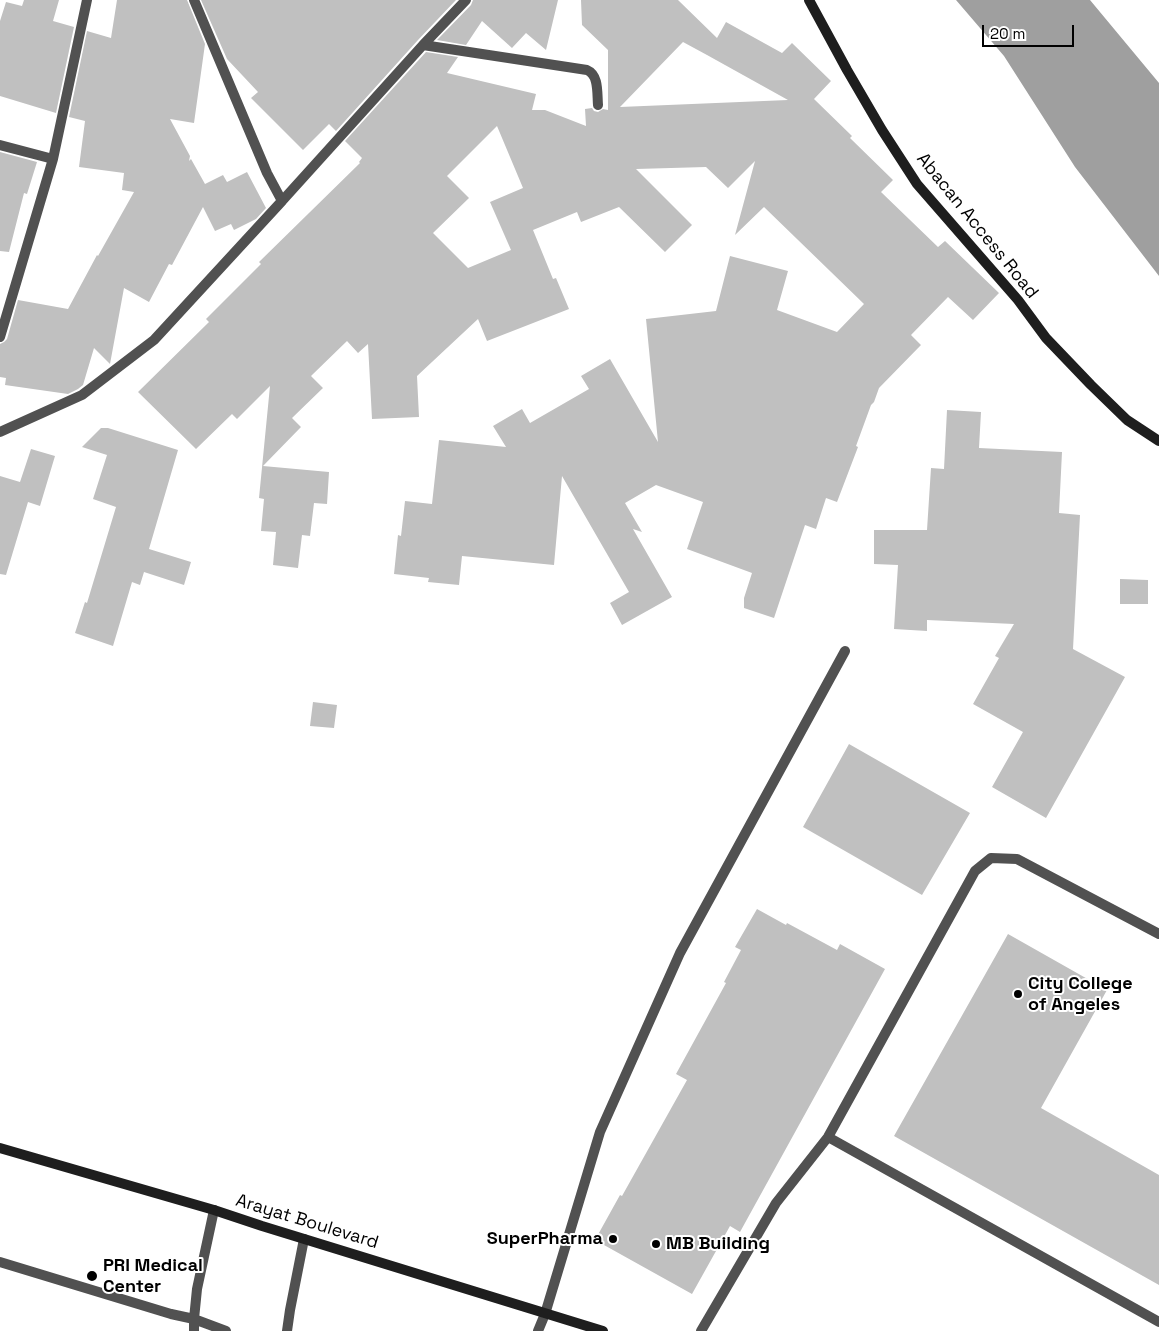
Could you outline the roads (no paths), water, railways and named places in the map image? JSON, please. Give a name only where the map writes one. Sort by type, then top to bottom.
[{"type":"main road","name":"Abacan Access Road","points":[[809,0],[882,130],[917,184],[1018,300],[1046,338],[1127,420],[1159,441]]},
{"type":"main road","name":"Arayat Boulevard","points":[[0,1148],[214,1210],[603,1331]]},
{"type":"street","points":[[0,336],[53,159],[87,0]]},
{"type":"street","points":[[194,0],[267,173],[282,201]]},
{"type":"street","points":[[0,432],[82,395],[154,340],[466,0]]},
{"type":"street","points":[[423,45],[587,70],[592,72],[595,77],[598,105]]},
{"type":"street","points":[[0,145],[53,159]]},
{"type":"street","points":[[538,1331],[545,1314],[600,1132],[668,980],[685,945],[845,651]]},
{"type":"street","points":[[701,1331],[776,1203],[828,1137],[976,871],[991,858],[1017,859],[1159,934]]},
{"type":"street","points":[[828,1137],[1159,1322]]},
{"type":"street","points":[[194,1331],[197,1289],[214,1210]]},
{"type":"street","points":[[287,1331],[304,1239]]},
{"type":"street","points":[[0,1262],[171,1314],[194,1319],[226,1331]]},
{"type":"place","name":"City College of Angeles","points":[[1018,994]]},
{"type":"place","name":"SuperPharma","points":[[613,1239]]},
{"type":"place","name":"MB Building","points":[[656,1244]]},
{"type":"place","name":"PRI Medical Center","points":[[92,1276]]}]
